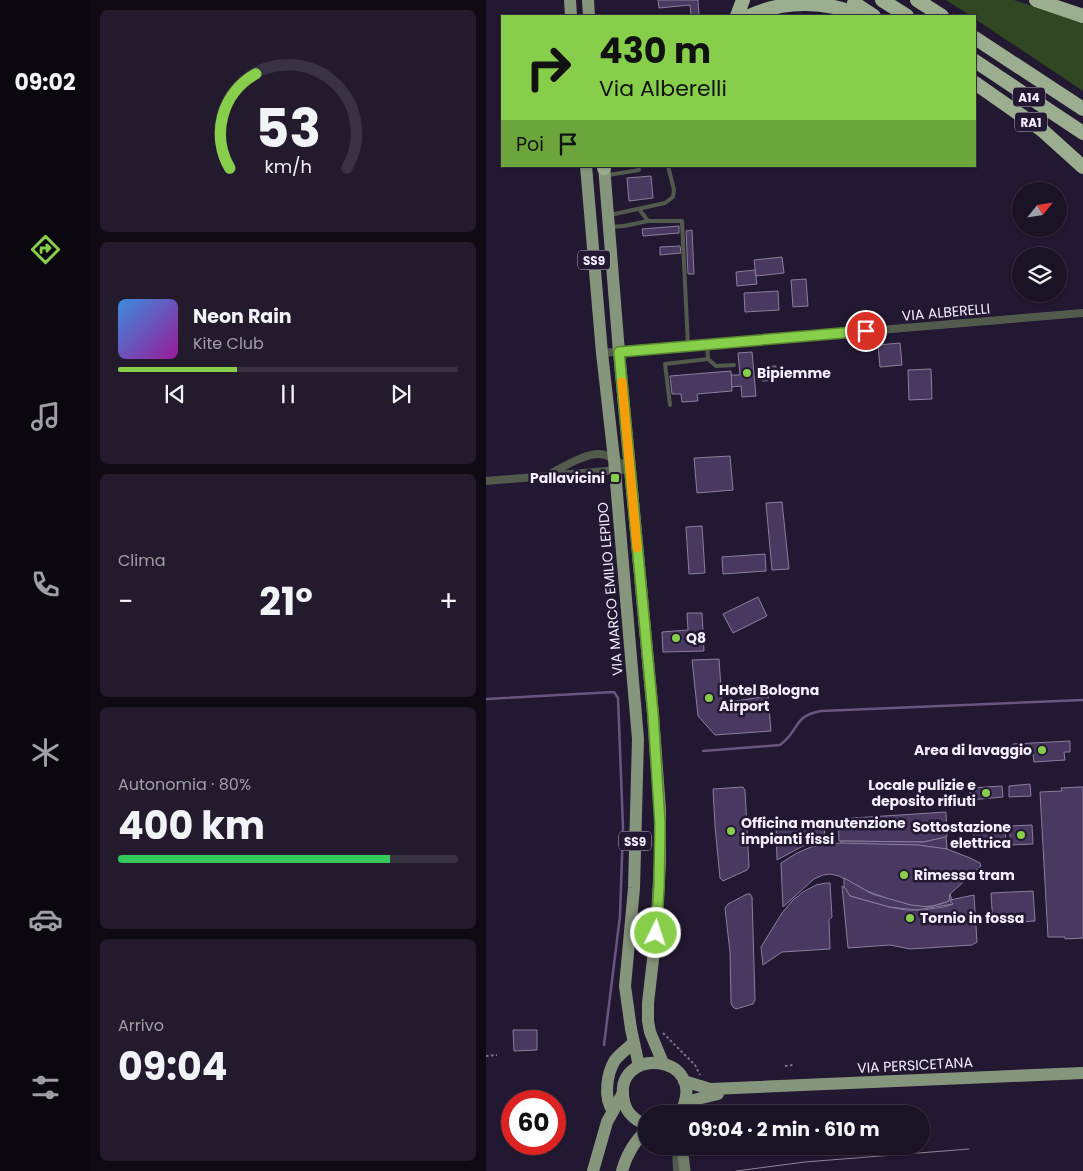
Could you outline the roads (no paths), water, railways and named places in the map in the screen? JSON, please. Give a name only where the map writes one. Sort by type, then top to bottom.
[{"type":"highway","points":[[737,15],[743,0]]},
{"type":"highway","points":[[751,15],[774,4],[796,0],[816,1],[838,6],[858,15]]},
{"type":"highway","points":[[849,0],[872,15]]},
{"type":"highway","points":[[882,0],[905,15]]},
{"type":"highway","points":[[918,0],[940,15]]},
{"type":"highway","points":[[1036,0],[1083,16]]},
{"type":"highway","name":"A14","points":[[976,39],[1083,109]]},
{"type":"highway","name":"A14","points":[[976,62],[1083,133]]},
{"type":"highway","name":"RA1","points":[[976,84],[1022,115],[1083,167]]},
{"type":"main road","points":[[570,0],[571,15]]},
{"type":"main road","points":[[588,0],[589,15]]},
{"type":"main road","name":"VIA MARCO EMILIO LEPIDO","points":[[586,167],[638,739],[634,888],[625,986],[633,1043],[639,1066]]},
{"type":"main road","name":"SS9","points":[[604,169],[660,810],[660,862],[656,933],[648,1004],[648,1021],[650,1032],[663,1063]]},
{"type":"main road","points":[[613,1111],[609,1106],[607,1094],[610,1073],[617,1058],[633,1043]]},
{"type":"main road","points":[[638,1121],[624,1103],[623,1087],[628,1076],[639,1066],[652,1062],[663,1063],[673,1067],[684,1081],[686,1088],[683,1105]]},
{"type":"main road","name":"VIA PERSICETANA","points":[[684,1081],[710,1089],[1083,1073]]},
{"type":"main road","name":"VIA PERSICETANA","points":[[689,1105],[710,1094],[750,1088]]},
{"type":"main road","points":[[593,1171],[602,1137],[613,1111],[623,1094]]},
{"type":"main road","points":[[622,1171],[625,1160],[638,1140]]},
{"type":"main road","points":[[683,1155],[684,1171]]},
{"type":"street","name":"VIA ALBERELLI","points":[[602,353],[1083,313]]},
{"type":"street","points":[[546,476],[570,463],[592,456],[606,455],[614,464]]},
{"type":"street","points":[[486,481],[546,476],[614,464],[630,469]]},
{"type":"street","points":[[635,705],[652,704]]},
{"type":"street","points":[[676,1155],[677,1171]]},
{"type":"lane","points":[[604,169],[639,170],[638,167]]},
{"type":"lane","points":[[608,221],[640,209],[665,204],[673,198],[674,190],[668,167]]},
{"type":"lane","points":[[640,209],[648,221]]},
{"type":"lane","points":[[608,221],[624,226],[648,221],[682,221],[688,346]]},
{"type":"lane","points":[[708,344],[708,359]]},
{"type":"lane","points":[[670,405],[666,364],[708,359],[716,366],[734,365]]},
{"type":"waterway","points":[[486,699],[614,692],[618,698],[623,828],[620,916],[604,1045]]},
{"type":"waterway","points":[[703,751],[780,745],[805,716],[821,711],[1083,700]]},
{"type":"tram line","points":[[736,1171],[805,1162],[969,1149]]},
{"type":"place","name":"Bipiemme","points":[[747,373]]},
{"type":"place","name":"Pallavicini","points":[[615,478]]},
{"type":"place","name":"Q8","points":[[676,638]]},
{"type":"place","name":"Hotel Bologna Airport","points":[[709,698]]},
{"type":"place","name":"Area di lavaggio","points":[[1042,750]]},
{"type":"place","name":"Locale pulizie e deposito rifiuti","points":[[986,793]]},
{"type":"place","name":"Officina manutenzione impianti fissi","points":[[731,831]]},
{"type":"place","name":"Sottostazione elettrica","points":[[1021,835]]},
{"type":"place","name":"Rimessa tram","points":[[904,875]]},
{"type":"place","name":"Tornio in fossa","points":[[910,918]]}]
